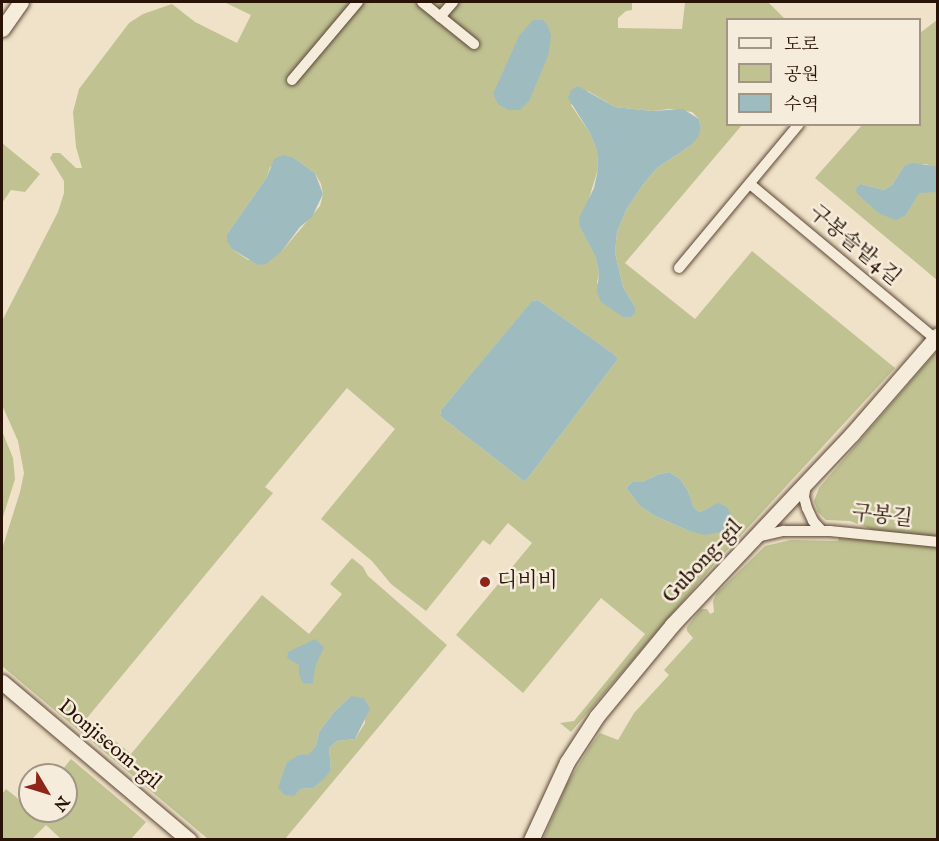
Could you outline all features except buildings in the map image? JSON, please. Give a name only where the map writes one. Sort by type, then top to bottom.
[{"type":"street","points":[[2,29],[21,2]]},
{"type":"street","points":[[292,80],[358,2]]},
{"type":"street","points":[[422,2],[474,45]]},
{"type":"street","points":[[440,16],[453,2]]},
{"type":"street","points":[[679,268],[797,126]]},
{"type":"street","name":"구봉솔밭4길","points":[[750,184],[936,337]]},
{"type":"street","name":"Gubong-gil","points":[[531,840],[567,762],[597,716],[672,625],[806,484],[936,337]]},
{"type":"street","name":"구봉길","points":[[806,484],[804,497],[807,508],[813,521],[822,531]]},
{"type":"street","name":"구봉길","points":[[754,538],[776,532],[822,531],[938,542]]},
{"type":"street","name":"Donjiseom-gil","points":[[4,688],[189,840]]},
{"type":"green space","points":[[224,2],[632,2],[632,10],[626,11],[618,18],[618,28],[682,29],[685,2],[768,2],[784,18],[726,18],[726,126],[741,126],[625,263],[695,319],[752,251],[895,368],[719,559],[571,732],[560,723],[574,721],[645,634],[601,598],[523,693],[456,635],[532,543],[508,523],[490,545],[483,540],[426,611],[391,584],[372,561],[321,519],[395,429],[347,388],[265,487],[273,493],[87,718],[131,754],[262,595],[309,634],[342,594],[330,584],[352,558],[363,567],[368,576],[447,645],[285,839],[208,839],[2,666],[2,549],[24,473],[18,441],[2,405],[2,321],[58,212],[64,193],[64,181],[50,158],[53,153],[60,153],[76,168],[82,168],[76,147],[73,112],[79,89],[129,23],[143,14],[172,4],[195,22],[237,43],[251,15]],"holes":[[[588,91],[615,107],[692,112],[699,119],[701,127],[690,146],[657,168],[642,186],[626,210],[617,232],[615,253],[623,287],[635,307],[597,283],[599,273],[595,254],[580,228],[598,169],[597,151],[590,133],[571,105]],[[294,158],[315,173],[321,184],[323,194],[320,206],[282,251],[248,260],[232,249],[227,234],[267,177],[270,167]],[[538,300],[618,359],[525,482],[440,416],[441,410],[532,301]],[[669,472],[680,479],[688,491],[694,508],[700,512],[712,506],[689,531],[655,516],[640,506],[626,488],[632,482],[642,482]],[[350,697],[364,698],[365,723],[355,739],[337,741],[329,748],[331,769],[313,788],[300,789],[300,754],[308,756],[316,746],[319,732],[333,713]]]},
{"type":"green space","points":[[937,20],[937,168],[926,164],[904,166],[892,185],[884,190],[861,184],[906,215],[919,192],[937,192],[937,280],[815,178],[861,126],[921,126],[921,32]]},
{"type":"green space","points":[[2,143],[40,174],[25,192],[11,190],[2,203]]},
{"type":"green space","points":[[937,351],[937,538],[881,533],[850,521],[826,520],[818,512],[814,501],[819,488]]},
{"type":"green space","points":[[2,431],[13,458],[15,479],[2,520]]},
{"type":"green space","points":[[839,537],[937,546],[937,839],[543,840],[567,784],[591,745],[600,733],[618,740],[634,713],[669,675],[664,670],[693,638],[687,631],[687,627],[701,609],[707,609],[710,614],[714,612],[713,601],[717,593],[765,546],[791,540],[838,541]]},
{"type":"green space","points":[[78,765],[146,822],[131,839],[61,839],[46,825],[32,839],[2,839],[2,794],[6,789],[18,798],[18,823],[78,823]]},
{"type":"water","points":[[533,20],[543,20],[548,26],[551,36],[548,56],[529,101],[520,110],[508,110],[498,104],[493,94],[519,36]]},
{"type":"water","points":[[578,86],[615,107],[652,111],[683,109],[699,119],[701,127],[698,137],[690,146],[657,168],[642,186],[626,210],[617,232],[615,253],[623,287],[635,307],[635,313],[631,317],[623,317],[601,302],[597,292],[599,273],[595,255],[580,228],[579,218],[594,188],[598,169],[597,151],[590,133],[568,98],[571,90]]},
{"type":"water","points":[[283,155],[294,158],[315,173],[323,194],[312,217],[300,227],[282,251],[266,264],[258,265],[232,249],[227,241],[227,234],[267,177],[274,159]]},
{"type":"water","points":[[912,163],[936,166],[937,192],[919,193],[906,215],[896,220],[880,214],[857,194],[856,188],[861,184],[884,190],[892,185],[904,166]]},
{"type":"water","points":[[538,300],[618,359],[525,482],[440,416],[441,410],[532,301]]},
{"type":"water","points":[[669,472],[680,479],[688,491],[694,508],[700,512],[718,503],[727,507],[732,517],[729,527],[721,532],[705,535],[689,531],[655,516],[640,506],[626,488],[632,482],[642,482]]},
{"type":"water","points":[[315,639],[324,647],[315,667],[313,683],[303,683],[299,675],[299,665],[287,658],[288,652]]},
{"type":"water","points":[[351,696],[364,698],[370,709],[355,739],[337,741],[329,748],[331,769],[325,778],[313,788],[300,789],[294,796],[285,795],[278,788],[287,762],[301,754],[308,755],[316,746],[319,732],[333,713]]},
{"type":"place","name":"디비비","points":[[485,582]]}]
